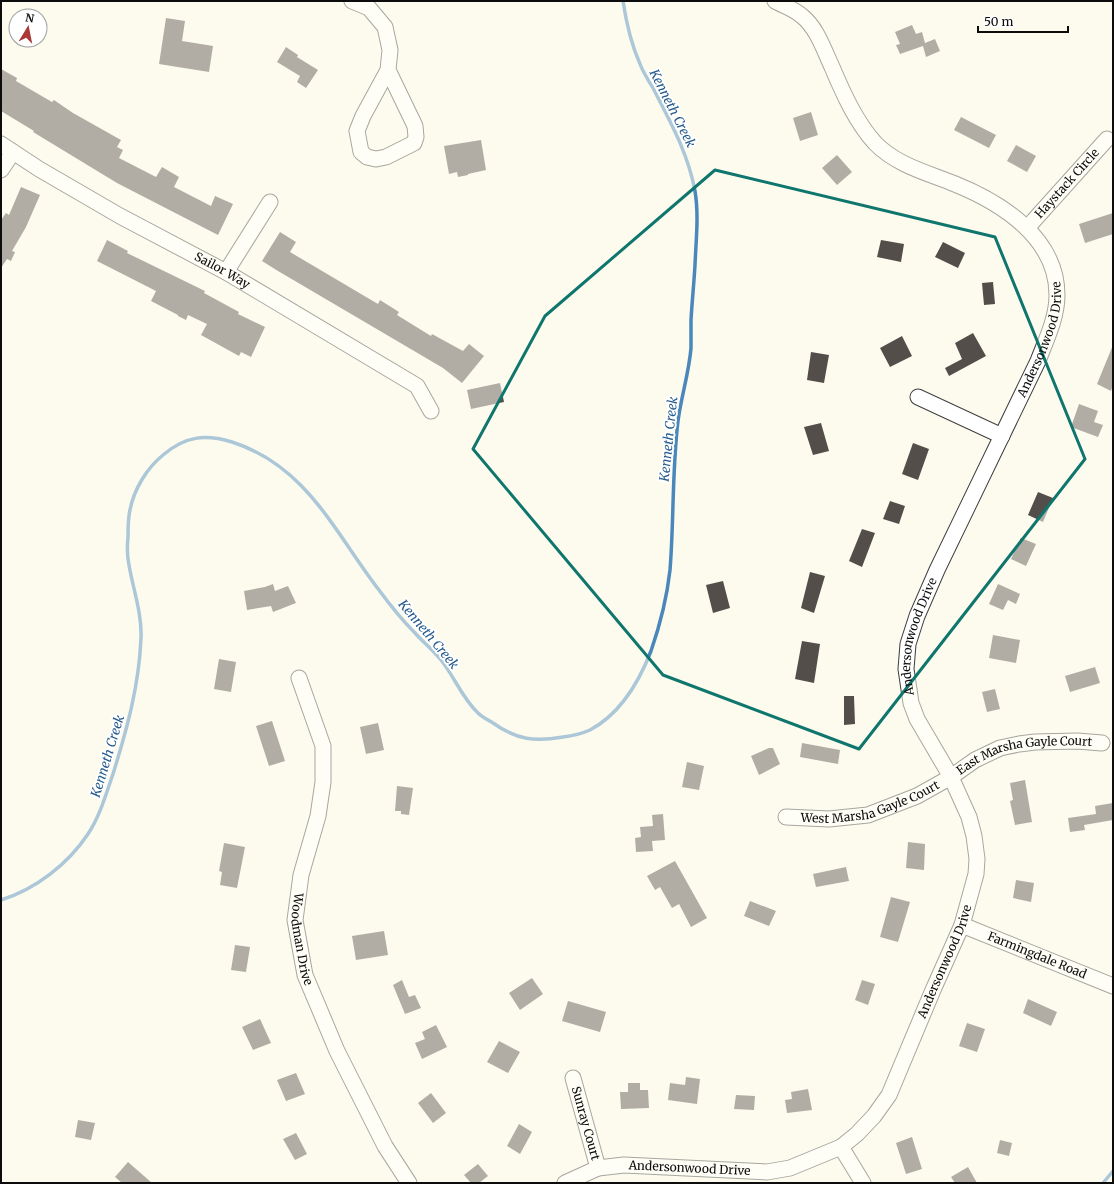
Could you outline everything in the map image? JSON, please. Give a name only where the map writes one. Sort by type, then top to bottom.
[{"type":"street","points":[[352,1],[369,8],[385,27],[390,50],[388,70],[363,116],[357,131],[361,152],[367,157],[376,159],[386,157],[414,143],[416,137],[415,126],[388,70]]},
{"type":"street","name":"Andersonwood Drive","points":[[565,1183],[598,1168],[624,1165],[766,1172],[790,1168],[841,1147],[857,1134],[874,1116],[889,1095],[933,990],[962,926],[976,874],[977,859],[974,836],[969,817],[951,777],[924,731],[911,703],[906,669],[908,644],[917,616],[937,570],[1038,361],[1050,332],[1054,320],[1056,301],[1055,276],[1051,263],[1044,249],[1027,228],[990,200],[908,166],[894,158],[876,144],[863,128],[850,105],[817,34],[802,16],[775,1]]},
{"type":"street","name":"Haystack Circle","points":[[1027,228],[1107,139]]},
{"type":"street","points":[[1,170],[7,148]]},
{"type":"street","name":"Sailor Way","points":[[7,148],[120,216],[226,272],[417,386],[431,411]]},
{"type":"street","points":[[226,272],[270,202]]},
{"type":"street","points":[[918,397],[1002,436]]},
{"type":"street","name":"Woodman Drive","points":[[299,678],[323,746],[324,782],[318,816],[301,875],[295,920],[305,975],[337,1051],[385,1146],[409,1183]]},
{"type":"street","name":"East Marsha Gayle Court","points":[[951,777],[974,760],[1000,748],[1019,744],[1063,741],[1102,743]]},
{"type":"street","name":"West Marsha Gayle Court","points":[[786,817],[829,819],[868,815],[917,796],[951,777]]},
{"type":"street","name":"Farmingdale Road","points":[[962,926],[1113,986]]},
{"type":"street","name":"Sunray Court","points":[[573,1078],[598,1168]]},
{"type":"street","points":[[841,1147],[863,1183]]},
{"type":"highlighted area","points":[[715,170],[995,237],[1085,459],[859,749],[663,675],[473,449],[545,316]]},
{"type":"building","points":[[166,18],[185,21],[182,41],[213,46],[209,72],[159,64]]},
{"type":"building","points":[[912,25],[916,34],[922,32],[925,43],[935,39],[940,51],[926,57],[923,46],[900,54],[896,45],[900,44],[895,32]]},
{"type":"building","points":[[286,47],[298,55],[297,57],[318,70],[306,88],[297,82],[300,76],[277,62]]},
{"type":"building","points":[[1,69],[17,78],[16,81],[52,102],[54,100],[73,113],[121,140],[117,147],[123,150],[119,158],[156,177],[162,167],[179,177],[174,187],[211,206],[215,196],[233,204],[218,235],[117,183],[1,111]]},
{"type":"building","points":[[811,112],[818,135],[800,141],[793,118]]},
{"type":"building","points":[[961,117],[996,135],[989,148],[954,130]]},
{"type":"building","points":[[481,140],[486,170],[458,177],[457,172],[449,174],[444,146]]},
{"type":"building","points":[[1016,145],[1036,156],[1027,172],[1007,161]]},
{"type":"building","points":[[837,155],[852,172],[837,185],[822,168]]},
{"type":"building","points":[[21,187],[40,195],[26,227],[12,251],[15,252],[11,261],[7,259],[1,268],[1,220],[6,213],[9,215]]},
{"type":"building","points":[[1113,213],[1113,234],[1085,243],[1079,224]]},
{"type":"building","points":[[280,232],[296,242],[290,252],[378,304],[380,300],[399,312],[397,315],[431,336],[432,334],[463,351],[469,344],[484,356],[462,383],[443,368],[262,261]]},
{"type":"building","points":[[107,240],[128,251],[127,253],[205,291],[204,293],[239,312],[238,314],[265,327],[251,357],[241,352],[239,356],[201,335],[207,324],[188,315],[186,320],[151,301],[156,291],[97,261]]},
{"type":"building","points":[[881,240],[904,244],[901,262],[877,257]]},
{"type":"building","points":[[943,242],[965,253],[958,268],[935,257]]},
{"type":"building","points":[[993,282],[995,304],[984,305],[982,283]]},
{"type":"building","points":[[973,333],[986,356],[949,376],[945,368],[962,359],[955,343]]},
{"type":"building","points":[[902,336],[912,356],[890,367],[880,348]]},
{"type":"building","points":[[1113,345],[1113,385],[1111,391],[1097,384]]},
{"type":"building","points":[[811,352],[829,355],[824,383],[807,380]]},
{"type":"building","points":[[500,383],[504,402],[471,409],[467,390]]},
{"type":"building","points":[[1079,404],[1098,411],[1094,422],[1103,425],[1098,437],[1071,427]]},
{"type":"building","points":[[821,423],[829,451],[813,455],[804,427]]},
{"type":"building","points":[[913,443],[929,449],[918,480],[902,474]]},
{"type":"building","points":[[1038,492],[1053,498],[1043,522],[1028,515]]},
{"type":"building","points":[[890,501],[905,506],[899,524],[883,519]]},
{"type":"building","points":[[862,529],[875,533],[862,567],[849,561]]},
{"type":"building","points":[[1021,538],[1036,544],[1026,566],[1011,559]]},
{"type":"building","points":[[810,572],[825,576],[814,613],[801,608]]},
{"type":"building","points":[[723,581],[730,608],[713,613],[706,585]]},
{"type":"building","points":[[273,584],[275,591],[288,586],[296,603],[273,612],[271,606],[247,610],[244,591]]},
{"type":"building","points":[[998,584],[1020,594],[1016,604],[1008,600],[1003,610],[989,604]]},
{"type":"building","points":[[993,635],[1020,640],[1016,663],[989,658]]},
{"type":"building","points":[[802,641],[820,644],[814,683],[795,679]]},
{"type":"building","points":[[219,659],[236,662],[231,692],[214,689]]},
{"type":"building","points":[[1095,667],[1100,683],[1070,692],[1065,676]]},
{"type":"building","points":[[995,689],[1000,709],[987,712],[982,692]]},
{"type":"building","points":[[844,696],[854,696],[855,724],[844,725]]},
{"type":"building","points":[[272,721],[285,761],[269,766],[256,726]]},
{"type":"building","points":[[378,723],[384,750],[366,754],[360,727]]},
{"type":"building","points":[[802,743],[840,750],[838,764],[800,757]]},
{"type":"building","points":[[769,748],[773,748],[780,764],[759,775],[751,756]]},
{"type":"building","points":[[687,762],[704,766],[699,790],[682,787]]},
{"type":"building","points":[[1025,780],[1032,822],[1015,825],[1010,801],[1013,800],[1010,783]]},
{"type":"building","points":[[397,786],[413,788],[409,815],[401,814],[401,811],[395,811]]},
{"type":"building","points":[[1113,803],[1113,820],[1084,825],[1085,830],[1070,832],[1068,818],[1096,814],[1095,806]]},
{"type":"building","points":[[663,814],[665,840],[652,841],[653,851],[636,852],[635,838],[641,837],[640,827],[653,826],[652,815]]},
{"type":"building","points":[[908,842],[925,844],[924,870],[906,868]]},
{"type":"building","points":[[224,843],[245,847],[237,888],[220,885],[222,872],[219,871]]},
{"type":"building","points":[[675,861],[707,918],[691,927],[679,904],[672,908],[660,887],[655,890],[647,876]]},
{"type":"building","points":[[846,867],[849,881],[816,887],[813,874]]},
{"type":"building","points":[[1016,880],[1034,883],[1031,902],[1013,898]]},
{"type":"building","points":[[891,897],[910,902],[898,942],[880,937]]},
{"type":"building","points":[[750,901],[776,911],[769,926],[744,916]]},
{"type":"building","points":[[384,931],[388,955],[356,960],[352,936]]},
{"type":"building","points":[[235,945],[250,947],[246,972],[231,970]]},
{"type":"building","points":[[532,978],[543,994],[520,1010],[509,993]]},
{"type":"building","points":[[402,980],[409,997],[415,995],[421,1008],[405,1014],[393,985]]},
{"type":"building","points":[[862,980],[875,984],[868,1005],[855,1000]]},
{"type":"building","points":[[1028,999],[1057,1012],[1051,1026],[1023,1013]]},
{"type":"building","points":[[568,1001],[606,1012],[600,1032],[562,1021]]},
{"type":"building","points":[[260,1019],[271,1043],[253,1050],[242,1027]]},
{"type":"building","points":[[967,1023],[985,1029],[977,1052],[959,1046]]},
{"type":"building","points":[[436,1025],[447,1047],[422,1059],[415,1043],[425,1039],[422,1032]]},
{"type":"building","points":[[499,1041],[520,1052],[508,1073],[487,1062]]},
{"type":"building","points":[[296,1073],[305,1094],[286,1101],[277,1080]]},
{"type":"building","points":[[686,1077],[700,1079],[697,1104],[668,1100],[670,1083],[685,1085]]},
{"type":"building","points":[[628,1083],[640,1083],[640,1090],[648,1090],[649,1108],[621,1109],[620,1092],[628,1092]]},
{"type":"building","points":[[808,1089],[812,1110],[787,1113],[785,1100],[792,1099],[791,1092]]},
{"type":"building","points":[[431,1093],[446,1113],[433,1123],[418,1103]]},
{"type":"building","points":[[736,1095],[755,1096],[754,1110],[734,1109]]},
{"type":"building","points":[[78,1120],[95,1123],[91,1140],[75,1137]]},
{"type":"building","points":[[519,1124],[532,1132],[520,1154],[507,1146]]},
{"type":"building","points":[[296,1133],[307,1154],[295,1160],[283,1139]]},
{"type":"building","points":[[912,1137],[922,1169],[906,1174],[896,1143]]},
{"type":"building","points":[[1000,1140],[1012,1143],[1009,1156],[997,1153]]},
{"type":"building","points":[[128,1162],[152,1183],[122,1183],[115,1177]]},
{"type":"building","points":[[478,1164],[488,1176],[479,1183],[471,1183],[464,1175]]},
{"type":"building","points":[[968,1167],[977,1183],[955,1183],[951,1177]]},
{"type":"waterway","name":"Kenneth Creek","points":[[1,900],[27,889],[39,882],[61,865],[88,834],[99,812],[123,741],[135,690],[140,656],[140,619],[128,562],[127,548],[130,510],[138,487],[152,466],[171,449],[187,440],[196,438],[213,438],[232,442],[258,453],[280,467],[300,484],[333,524],[392,607],[441,660],[472,707],[481,716],[502,729],[518,736],[535,739],[553,739],[576,735],[590,730],[601,723],[627,696],[641,674],[651,651],[663,611],[669,580],[676,440],[679,412],[689,367],[691,348],[691,320],[697,218],[695,191],[688,164],[672,125],[637,57],[623,1]]},
{"type":"waterway","points":[[1103,1183],[1113,1171]]}]
